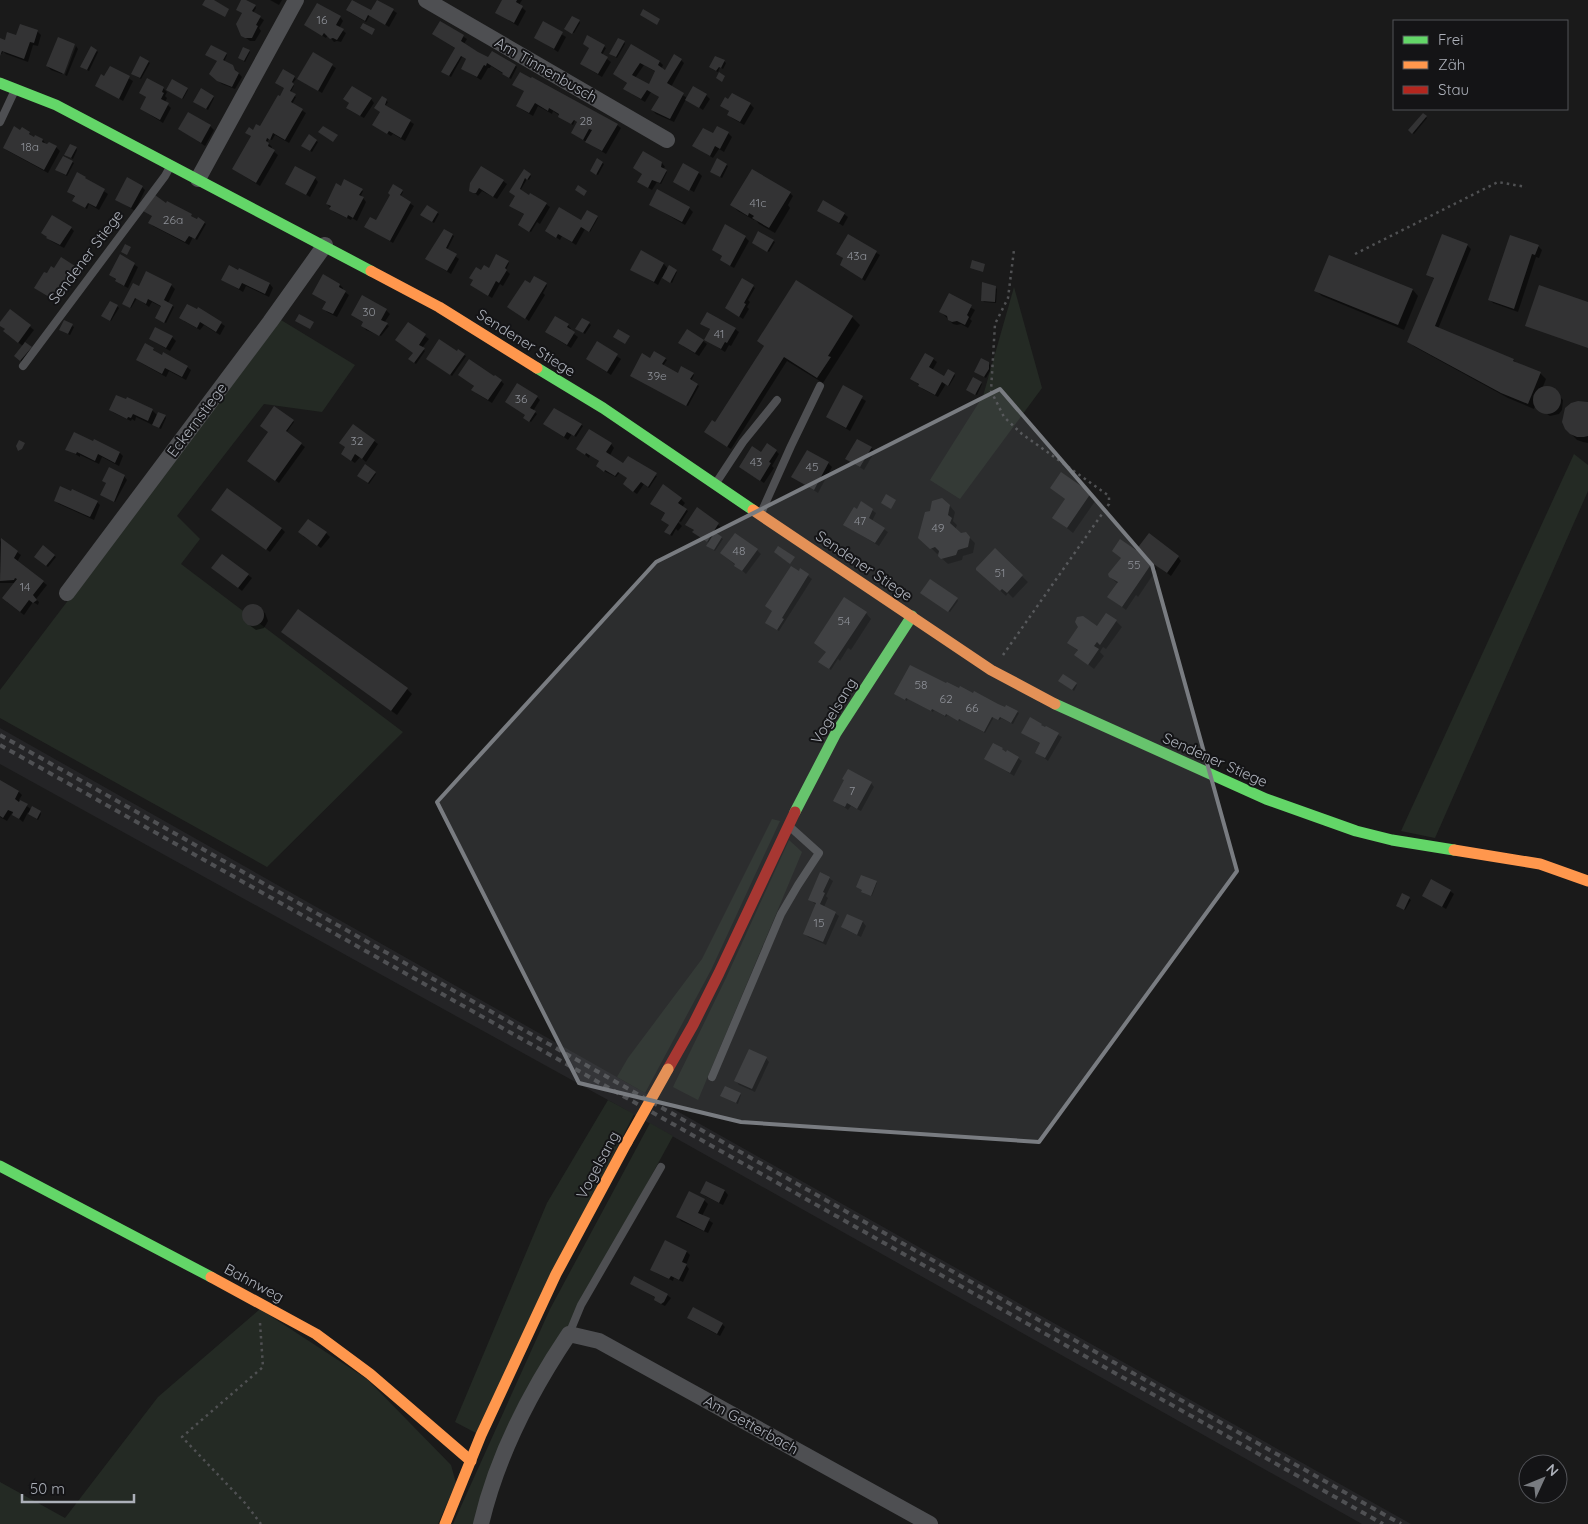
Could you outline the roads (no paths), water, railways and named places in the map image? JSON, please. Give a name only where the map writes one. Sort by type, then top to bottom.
[{"type":"street","points":[[198,179],[296,0]]},
{"type":"street","name":"Am Tinnenbusch","points":[[426,0],[667,140]]},
{"type":"street","name":"Sendener Stiege","points":[[0,83],[56,105],[325,245],[439,307],[603,408],[991,670],[1077,716],[1219,779],[1356,831],[1392,840],[1540,864],[1588,881]]},
{"type":"street","name":"Eckernstiege","points":[[67,594],[270,322],[325,245]]},
{"type":"street","name":"Vogelsang","points":[[445,1524],[471,1461],[556,1274],[693,1025],[788,825],[836,733],[912,616]]},
{"type":"street","name":"Bahnweg","points":[[0,1166],[258,1301],[316,1334],[370,1374],[471,1461]]},
{"type":"street","points":[[481,1524],[497,1467],[550,1362],[569,1334]]},
{"type":"street","name":"Am Getterbach","points":[[569,1334],[599,1341],[930,1524]]},
{"type":"lane","points":[[0,122],[16,88]]},
{"type":"lane","name":"Sendener Stiege","points":[[23,366],[165,176],[171,165]]},
{"type":"lane","points":[[760,515],[820,386]]},
{"type":"lane","points":[[715,484],[743,442],[777,400]]},
{"type":"lane","points":[[712,1077],[781,914],[818,853],[788,825]]},
{"type":"lane","points":[[569,1334],[581,1305],[661,1167]]},
{"type":"railway","points":[[0,735],[1401,1524]]},
{"type":"railway","points":[[0,745],[1383,1524]]}]
